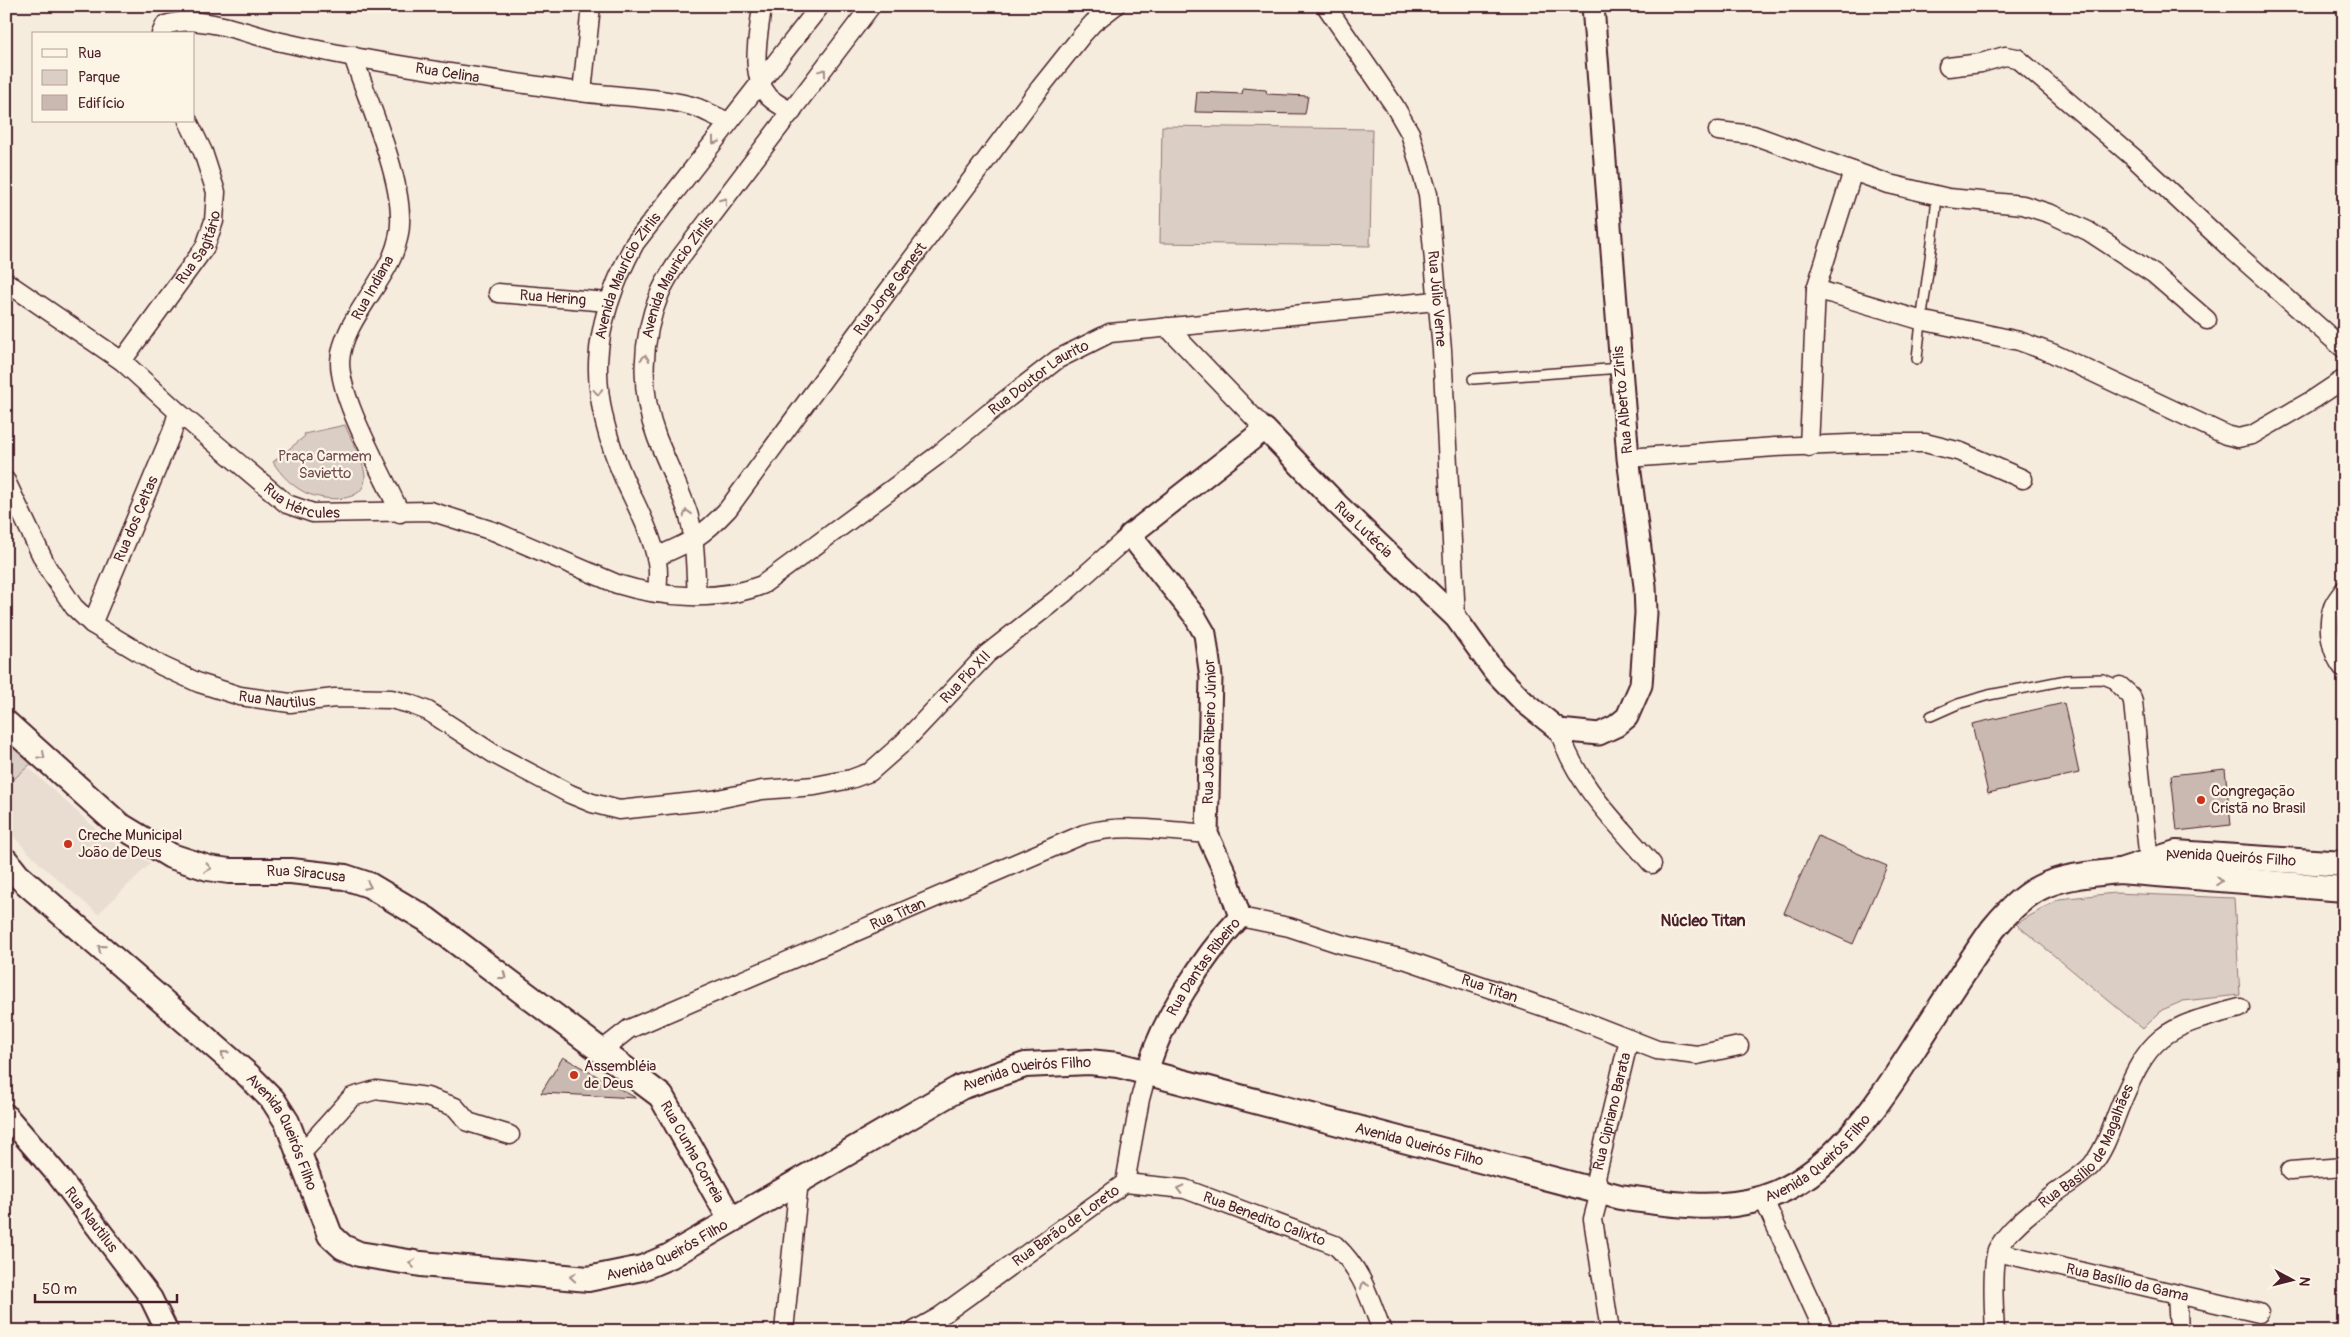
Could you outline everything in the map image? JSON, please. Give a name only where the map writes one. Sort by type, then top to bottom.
[{"type":"main road","name":"Rua Siracusa","points":[[6,723],[118,824],[153,847],[171,856],[208,868],[230,871],[320,873],[345,877],[369,885],[426,919],[601,1051]]},
{"type":"main road","name":"Avenida Queirós Filho","points":[[2150,868],[2176,853],[2344,864]]},
{"type":"main road","name":"Avenida Queirós Filho","points":[[6,861],[17,875],[248,1075],[273,1100],[287,1122],[330,1235],[343,1247],[359,1254],[421,1264],[588,1279],[616,1275],[642,1268],[670,1256],[961,1086],[1025,1065],[1055,1062],[1118,1065],[1600,1192],[1661,1203],[1686,1205],[1728,1204],[1762,1198],[1781,1191],[1811,1172],[1833,1153],[1870,1114],[1979,949],[2014,904],[2041,885],[2084,875],[2150,868],[2344,889]]},
{"type":"main road","name":"Rua Cunha Correia","points":[[601,1051],[661,1096],[731,1220]]},
{"type":"street","points":[[582,92],[591,6]]},
{"type":"street","points":[[762,6],[756,64],[760,82],[770,97],[792,112]]},
{"type":"street","name":"Avenida Maurício Zirlis","points":[[657,592],[656,557],[653,543],[613,453],[599,399],[597,367],[608,302],[620,270],[635,243],[820,6]]},
{"type":"street","name":"Avenida Mauricio Zirlis","points":[[697,596],[694,541],[688,514],[656,436],[646,404],[643,376],[646,347],[660,292],[679,259],[871,6]]},
{"type":"street","name":"Rua Jorge Genest","points":[[656,557],[694,541],[712,527],[728,509],[890,287],[1083,34],[1093,23],[1116,6]]},
{"type":"street","name":"Rua Júlio Verne","points":[[1326,6],[1394,105],[1410,134],[1428,194],[1436,302],[1442,350],[1456,618]]},
{"type":"street","name":"Rua Alberto Zirlis","points":[[1559,730],[1599,734],[1616,726],[1627,717],[1641,685],[1646,613],[1628,458],[1593,6]]},
{"type":"street","name":"Rua Celina","points":[[163,30],[178,21],[201,22],[286,43],[353,56],[697,108],[729,122]]},
{"type":"street","name":"Rua Indiana","points":[[353,56],[390,165],[400,217],[398,239],[392,257],[342,343],[340,362],[348,403],[400,512]]},
{"type":"street","points":[[1948,66],[1981,63],[2005,56],[2017,58],[2134,158],[2231,249],[2344,349]]},
{"type":"street","name":"Rua Sagitário","points":[[122,361],[205,247],[214,220],[216,192],[203,152],[188,122]]},
{"type":"street","points":[[1718,130],[1753,135],[1889,184],[1937,195],[2023,205],[2051,214],[2088,231],[2154,274],[2207,320]]},
{"type":"street","points":[[1809,447],[1816,289],[1853,171]]},
{"type":"street","name":"Rua Hércules","points":[[6,282],[122,361],[178,412],[287,504],[313,513],[430,511],[456,518],[617,584],[657,592]]},
{"type":"street","points":[[1816,289],[1920,320],[2019,341],[2052,353],[2226,435],[2238,438],[2252,435],[2344,379]]},
{"type":"street","name":"Rua Hering","points":[[498,293],[608,302]]},
{"type":"street","name":"Rua Doutor Laurito","points":[[657,592],[697,596],[746,591],[762,585],[938,455],[1058,359],[1110,333],[1436,302]]},
{"type":"street","name":"Rua Lutécia","points":[[1167,327],[1337,504],[1456,618],[1494,671],[1524,702],[1559,730]]},
{"type":"street","name":"Rua dos Celtas","points":[[92,624],[172,432],[178,412]]},
{"type":"street","name":"Rua Pio XII","points":[[620,810],[713,800],[762,790],[815,786],[851,779],[870,772],[904,742],[987,654],[1067,591],[1130,535],[1265,430]]},
{"type":"street","points":[[1628,458],[1874,443],[1926,443],[1961,452],[2023,479]]},
{"type":"street","name":"Rua Nautilus","points":[[6,481],[47,567],[74,608],[92,624],[162,666],[199,683],[240,696],[290,703],[335,698],[390,699],[410,704],[428,711],[494,754],[570,794],[592,803],[620,810]]},
{"type":"street","name":"Rua João Ribeiro Júnior","points":[[1130,535],[1194,615],[1205,634],[1211,677],[1207,834]]},
{"type":"street","points":[[2344,590],[2333,606],[2330,621],[2334,651],[2344,669]]},
{"type":"street","points":[[2120,686],[2131,696],[2133,702],[2150,868]]},
{"type":"street","points":[[1559,730],[1567,755],[1577,774],[1652,864]]},
{"type":"street","name":"Rua Titan","points":[[601,1051],[629,1029],[1084,834],[1102,829],[1128,828],[1207,834]]},
{"type":"street","name":"Rua Dantas Ribeiro","points":[[1147,1074],[1152,1054],[1175,1008],[1223,935],[1240,916],[1226,875],[1207,834]]},
{"type":"street","name":"Rua Titan","points":[[1240,916],[1289,927],[1341,944],[1404,959],[1657,1050],[1697,1055],[1739,1046]]},
{"type":"street","name":"Rua Basílio de Magalhães","points":[[1997,1252],[2017,1225],[2032,1210],[2076,1179],[2091,1165],[2108,1138],[2131,1078],[2142,1058],[2155,1043],[2169,1031],[2192,1020],[2240,1008]]},
{"type":"street","name":"Rua Cipriano Barata","points":[[1610,1331],[1593,1219],[1600,1192],[1596,1178],[1629,1039]]},
{"type":"street","name":"Rua Barão de Loreto","points":[[914,1331],[939,1324],[1125,1183],[1140,1099],[1147,1074]]},
{"type":"street","points":[[300,1155],[352,1097],[376,1090],[427,1097],[455,1108],[468,1122],[510,1135]]},
{"type":"street","name":"Rua Nautilus","points":[[6,1115],[56,1173],[151,1298],[167,1331]]},
{"type":"street","points":[[2290,1171],[2344,1167]]},
{"type":"street","points":[[784,1331],[800,1180]]},
{"type":"street","name":"Rua Benedito Calixto","points":[[1125,1183],[1185,1189],[1335,1245],[1348,1257],[1359,1273],[1382,1331]]},
{"type":"street","points":[[1762,1198],[1824,1331]]},
{"type":"street","points":[[1995,1331],[1993,1294],[1997,1252]]},
{"type":"street","name":"Rua Basílio da Gama","points":[[1997,1252],[2258,1313]]},
{"type":"street","points":[[2177,1294],[2179,1331]]},
{"type":"lane","points":[[1918,359],[1920,320],[1934,233],[1937,195]]},
{"type":"lane","points":[[1473,379],[1621,368]]},
{"type":"lane","points":[[1931,716],[1958,704],[1989,695],[2066,680],[2103,679],[2120,686]]},
{"type":"shaded area","name":"Creche Municipal João de Deus","points":[[28,767],[96,829],[122,848],[151,863],[98,914],[41,865],[6,829],[6,786]]},
{"type":"green space","points":[[1162,126],[1372,129],[1370,246],[1160,243]]},
{"type":"green space","name":"Praça Carmem Savietto","points":[[345,425],[365,475],[364,485],[359,492],[352,496],[333,499],[306,493],[287,480],[273,462],[305,436],[304,434]]},
{"type":"green space","points":[[6,736],[34,761],[6,786]]},
{"type":"green space","points":[[2115,893],[2234,898],[2240,995],[2183,1001],[2162,1010],[2143,1029],[2016,924],[2059,899]]},
{"type":"building","points":[[1243,88],[1266,90],[1267,94],[1308,96],[1305,114],[1195,112],[1197,92],[1242,94]]},
{"type":"building","points":[[2064,703],[2079,773],[1988,793],[1972,724]]},
{"type":"building","name":"Congregação Cristã no Brasil","points":[[2225,769],[2231,825],[2177,831],[2171,775]]},
{"type":"building","points":[[1818,836],[1887,866],[1853,944],[1784,913]]},
{"type":"building","name":"Assembléia de Deus","points":[[563,1057],[636,1098],[541,1093]]},
{"type":"place","name":"Congregação Cristã no Brasil","points":[[2201,800]]},
{"type":"place","name":"Creche Municipal João de Deus","points":[[68,844]]},
{"type":"place","name":"Assembléia de Deus","points":[[574,1075]]},
{"type":"district","name":"Núcleo Titan","points":[[1703,921]]}]
